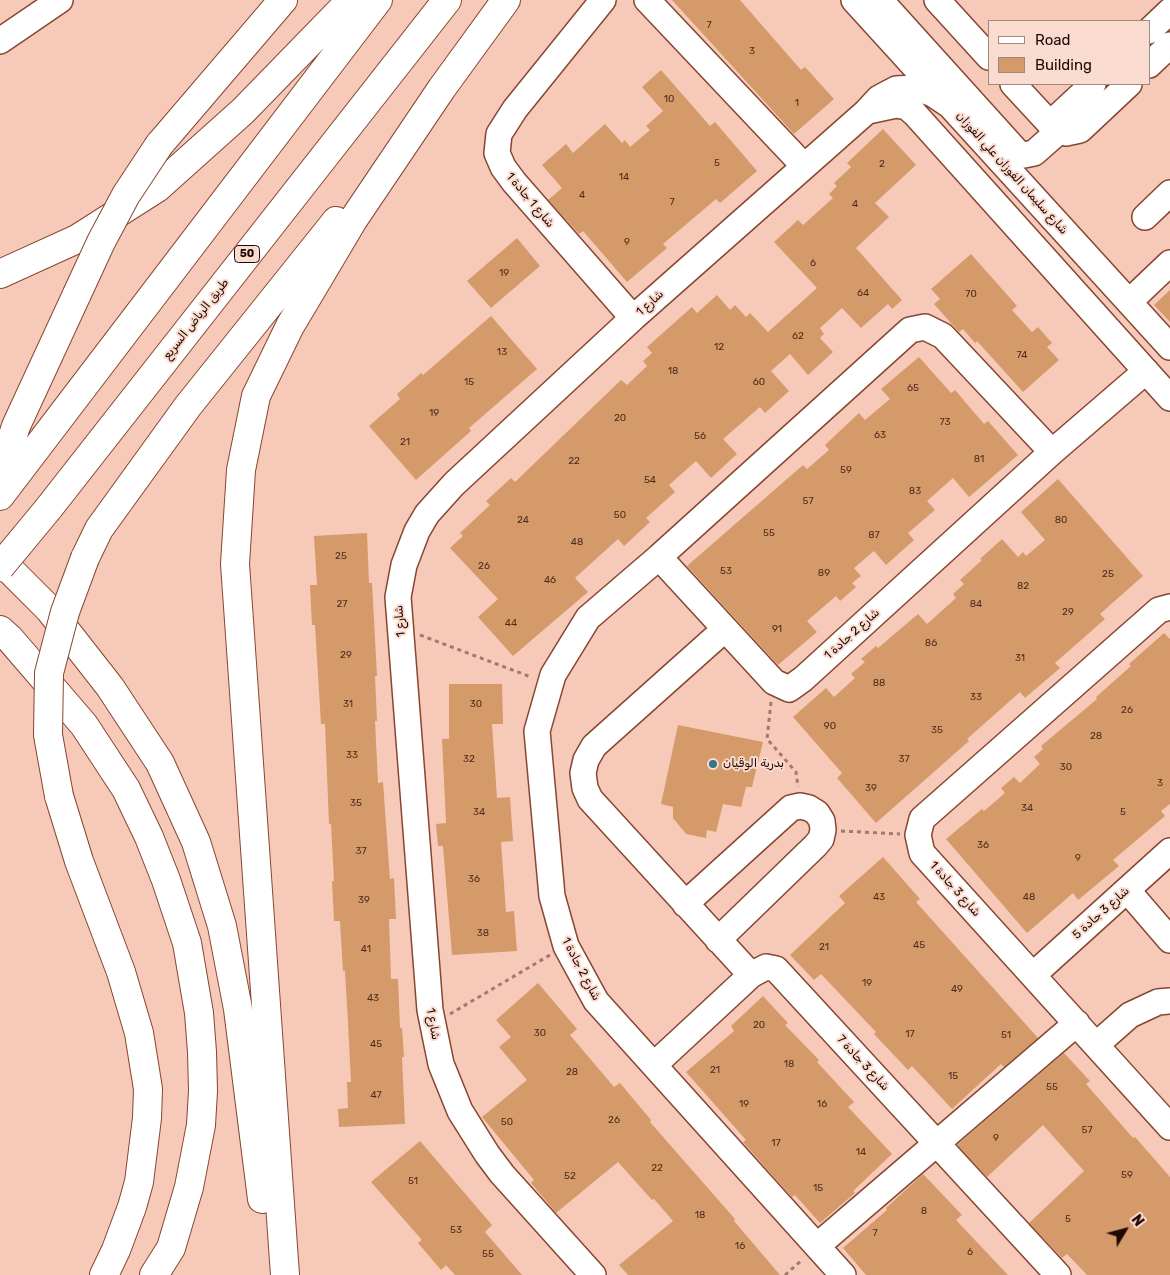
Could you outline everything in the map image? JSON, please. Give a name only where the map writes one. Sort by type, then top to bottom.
[{"type":"highway","points":[[1,495],[6,457],[16,426],[101,242],[126,195],[160,145],[283,0]]},
{"type":"highway","points":[[243,111],[327,0]]},
{"type":"highway","points":[[0,274],[77,239],[157,188],[243,111],[351,0]]},
{"type":"highway","points":[[1,495],[378,0]]},
{"type":"highway","name":"طريق الرياض السريع","points":[[0,567],[48,509],[447,0]]},
{"type":"highway","points":[[284,1275],[235,564],[241,470],[256,396],[290,326],[353,220],[442,88],[506,0]]},
{"type":"highway","points":[[104,1275],[116,1250],[139,1182],[147,1118],[148,1089],[139,1033],[121,972],[79,861],[59,796],[48,735],[49,673],[65,612],[85,558],[99,529],[188,406],[442,88]]},
{"type":"highway","points":[[0,560],[49,609],[110,687],[160,763],[196,842],[222,926],[238,1010],[272,1275]]},
{"type":"highway","points":[[0,630],[84,725],[126,789],[149,837],[187,943],[199,1013],[202,1052],[203,1091],[200,1125],[189,1188],[171,1248],[154,1275]]},
{"type":"street","points":[[0,41],[60,0]]},
{"type":"street","name":"شارع 1 جادة 1","points":[[603,0],[516,109],[499,134],[497,154],[503,167],[514,182],[633,318]]},
{"type":"street","points":[[648,0],[804,166]]},
{"type":"street","name":"شارع سليمان الفوزان علي الفوزان","points":[[854,0],[1170,347]]},
{"type":"street","points":[[880,0],[1019,154],[1034,153],[1092,85]]},
{"type":"street","points":[[937,0],[988,56]]},
{"type":"street","points":[[1150,30],[1170,11]]},
{"type":"street","points":[[1150,64],[1170,45]]},
{"type":"street","points":[[1014,85],[1055,128],[1073,133],[1080,130],[1128,85]]},
{"type":"street","name":"شارع 1","points":[[593,1275],[502,1174],[472,1133],[450,1088],[442,1064],[430,1010],[398,597],[404,565],[417,531],[428,514],[454,484],[633,318],[866,112],[879,98],[896,89],[915,88],[933,94],[957,113]]},
{"type":"street","name":"شارع 1","points":[[866,112],[896,105],[907,107],[941,140]]},
{"type":"street","points":[[957,113],[958,118],[946,120],[940,129],[941,140],[1170,398]]},
{"type":"street","points":[[1145,216],[1170,193]]},
{"type":"street","points":[[1129,302],[1170,263]]},
{"type":"street","name":"شارع 2 جادة 1","points":[[843,1275],[596,1001],[566,946],[552,896],[537,731],[552,674],[588,618],[659,557],[910,330],[925,327],[942,336],[1052,452]]},
{"type":"street","name":"شارع 2 جادة 1","points":[[774,682],[790,689],[1052,452],[1146,371]]},
{"type":"street","points":[[659,557],[774,682]]},
{"type":"street","points":[[918,835],[922,819],[1159,610],[1170,607]]},
{"type":"street","points":[[725,629],[594,746],[586,760],[583,773],[585,788],[590,799],[751,975]]},
{"type":"street","points":[[685,904],[784,813],[800,806],[809,808],[817,813],[822,821],[821,839],[718,940]]},
{"type":"street","name":"شارع 3 جادة 1","points":[[918,835],[922,853],[1096,1045],[1166,1113]]},
{"type":"street","name":"شارع 3 جادة 5","points":[[1032,975],[1170,851]]},
{"type":"street","points":[[1127,890],[1170,940]]},
{"type":"street","name":"شارع 3 جادة 7","points":[[654,1065],[751,975],[766,967],[776,970],[1058,1275]]},
{"type":"street","points":[[1096,1045],[1130,1014],[1158,1002],[1170,1001]]},
{"type":"street","points":[[817,1246],[1077,1023]]},
{"type":"path","points":[[401,628],[550,684]]},
{"type":"path","points":[[774,682],[767,739],[796,772],[800,806]]},
{"type":"path","points":[[823,830],[918,835]]},
{"type":"path","points":[[432,1024],[566,946]]},
{"type":"building","points":[[672,0],[740,0],[801,70],[805,67],[834,99],[794,134]]},
{"type":"building","points":[[661,70],[710,126],[715,122],[757,171],[720,203],[716,199],[663,244],[667,248],[627,282],[583,231],[579,234],[548,200],[562,188],[542,165],[566,144],[573,153],[605,124],[622,143],[625,140],[630,147],[650,130],[646,126],[663,111],[642,87]]},
{"type":"building","points":[[883,129],[916,165],[875,203],[889,217],[856,248],[902,300],[892,309],[888,304],[861,328],[842,308],[820,328],[824,334],[820,338],[833,352],[808,375],[790,354],[771,371],[789,391],[765,413],[760,407],[723,439],[737,454],[711,478],[696,461],[669,485],[675,492],[646,518],[650,522],[624,546],[618,539],[575,578],[588,592],[513,656],[478,617],[498,599],[450,548],[463,536],[460,533],[490,505],[486,501],[511,478],[515,482],[621,380],[627,385],[647,366],[643,361],[652,353],[647,347],[692,307],[697,313],[717,295],[730,310],[735,305],[746,317],[750,313],[768,332],[817,288],[774,242],[798,220],[803,225],[833,198],[829,194],[837,186],[834,183],[851,167],[847,163]]},
{"type":"building","points":[[517,238],[540,266],[491,308],[467,281]]},
{"type":"building","points":[[971,254],[1017,306],[1012,310],[1032,332],[1038,327],[1052,343],[1047,347],[1059,360],[1023,392],[977,341],[975,343],[963,329],[959,332],[934,304],[940,299],[931,289]]},
{"type":"building","points":[[1170,290],[1170,322],[1154,305]]},
{"type":"building","points":[[491,316],[537,369],[469,428],[471,431],[416,480],[369,426],[400,399],[397,394],[421,373],[423,375]]},
{"type":"building","points":[[919,357],[951,393],[955,390],[984,424],[988,421],[1018,455],[969,497],[953,478],[927,501],[935,510],[908,533],[914,540],[886,565],[874,551],[854,568],[861,576],[852,583],[856,587],[840,601],[836,596],[807,621],[817,632],[778,665],[687,566],[803,465],[807,469],[829,450],[825,445],[859,413],[865,420],[890,399],[881,389]]},
{"type":"building","points":[[1058,479],[1143,576],[1100,614],[1105,619],[1055,663],[1060,668],[1025,698],[1020,692],[967,739],[969,741],[876,823],[837,778],[842,773],[793,717],[826,688],[834,697],[855,678],[851,674],[865,662],[861,659],[876,646],[878,648],[918,614],[927,624],[956,598],[953,594],[964,584],[960,580],[1002,539],[1018,557],[1023,552],[1026,556],[1045,540],[1021,512]]},
{"type":"building","points":[[367,533],[377,676],[375,676],[377,721],[375,721],[378,783],[383,782],[390,879],[394,878],[396,919],[389,919],[391,979],[398,979],[400,1028],[402,1028],[404,1057],[402,1057],[405,1124],[339,1127],[338,1109],[348,1108],[347,1082],[351,1082],[348,1023],[340,921],[334,921],[332,881],[334,881],[331,824],[329,824],[325,724],[321,724],[315,625],[312,625],[310,585],[317,585],[314,536]]},
{"type":"building","points":[[1164,633],[1170,639],[1170,804],[1161,811],[1165,816],[1113,860],[1119,866],[1078,900],[1073,893],[1027,933],[946,839],[982,809],[984,811],[1005,793],[1001,788],[1014,777],[1020,783],[1040,764],[1034,757],[1043,749],[1041,746],[1097,699],[1096,697],[1131,666],[1129,664]]},
{"type":"building","points":[[449,684],[502,684],[503,724],[492,724],[497,798],[510,797],[513,841],[501,842],[506,912],[514,911],[517,951],[452,955],[443,846],[438,846],[436,824],[446,823],[442,739],[449,739]]},
{"type":"building","name":"بدرية الوقيان","points":[[678,725],[763,742],[752,787],[746,787],[741,807],[723,804],[716,832],[707,830],[706,838],[686,834],[673,818],[673,807],[661,804]]},
{"type":"building","points":[[883,857],[920,899],[916,902],[1038,1038],[1004,1067],[1001,1064],[952,1109],[912,1066],[908,1070],[874,1034],[876,1032],[821,974],[814,980],[790,955],[845,903],[839,896]]},
{"type":"building","points":[[538,983],[577,1029],[570,1035],[614,1087],[620,1083],[651,1120],[650,1122],[735,1219],[734,1221],[780,1275],[628,1275],[619,1265],[673,1221],[618,1162],[556,1213],[531,1183],[534,1180],[482,1117],[527,1080],[499,1047],[511,1037],[496,1020]]},
{"type":"building","points":[[763,996],[788,1023],[785,1025],[819,1060],[817,1062],[854,1102],[848,1107],[892,1154],[853,1191],[855,1193],[820,1223],[795,1195],[792,1197],[765,1167],[743,1142],[746,1140],[686,1072],[734,1031],[731,1026]]},
{"type":"building","points":[[1064,1053],[1090,1081],[1086,1084],[1170,1177],[1170,1275],[1087,1275],[1067,1254],[1062,1258],[1029,1223],[1084,1171],[1043,1125],[987,1177],[957,1145]]},
{"type":"building","points":[[420,1141],[492,1225],[485,1232],[522,1275],[455,1275],[446,1265],[441,1270],[418,1243],[422,1240],[371,1182]]},
{"type":"building","points":[[923,1174],[962,1215],[956,1220],[1008,1275],[866,1275],[843,1248],[887,1210],[886,1208]]},
{"type":"place","name":"بدرية الوقيان","points":[[713,764]]}]
